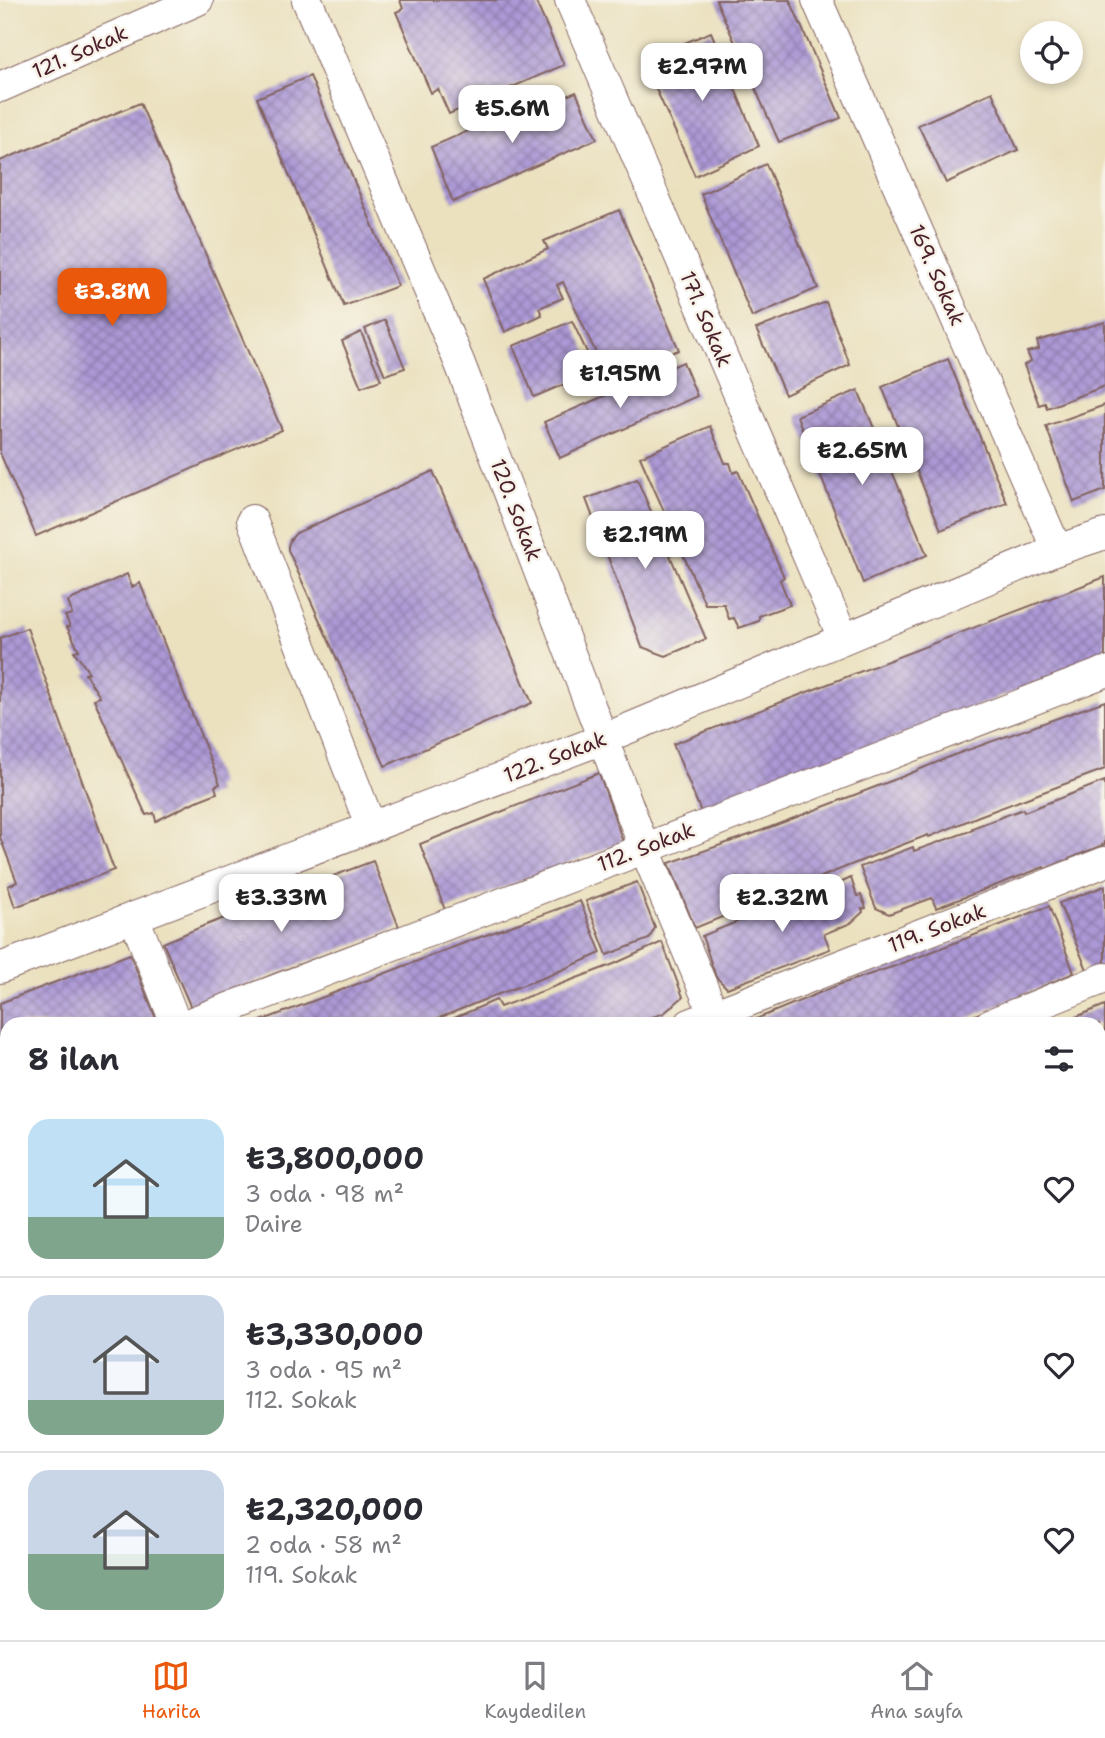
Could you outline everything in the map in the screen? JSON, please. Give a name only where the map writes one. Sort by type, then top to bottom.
[{"type":"street","name":"121. Sokak","points":[[0,87],[198,0]]},
{"type":"street","name":"120. Sokak","points":[[307,0],[460,364],[644,847],[706,1017]]},
{"type":"street","name":"171. Sokak","points":[[570,0],[843,638]]},
{"type":"street","name":"169. Sokak","points":[[817,0],[1057,550]]},
{"type":"street","points":[[253,520],[371,827]]},
{"type":"street","name":"122. Sokak","points":[[0,968],[603,738],[1057,550],[1105,534]]},
{"type":"street","name":"112. Sokak","points":[[205,1017],[1105,671]]},
{"type":"street","name":"119. Sokak","points":[[717,1017],[1105,862]]},
{"type":"street","points":[[134,917],[173,1017]]},
{"type":"street","points":[[1008,1017],[1105,978]]},
{"type":"building","points":[[400,0],[535,0],[564,65],[449,114],[438,89],[431,93],[396,12],[403,9]]},
{"type":"building","points":[[716,0],[790,0],[841,118],[779,142]]},
{"type":"building","points":[[711,32],[759,146],[695,176],[643,60]]},
{"type":"building","points":[[310,76],[398,286],[344,306],[257,98]]},
{"type":"building","points":[[576,92],[597,139],[453,202],[431,147],[526,106],[529,113]]},
{"type":"building","points":[[992,92],[1018,150],[946,183],[918,125]]},
{"type":"building","points":[[140,103],[282,430],[36,536],[0,453],[0,161]]},
{"type":"building","points":[[766,164],[818,288],[752,317],[701,194]]},
{"type":"building","points":[[619,210],[679,350],[607,377],[563,282],[557,285],[563,298],[539,308],[542,315],[505,332],[483,279],[548,249],[544,241]]},
{"type":"building","points":[[826,302],[850,365],[785,395],[756,329]]},
{"type":"building","points":[[385,320],[405,368],[385,375],[365,329]]},
{"type":"building","points":[[572,321],[596,371],[534,397],[513,346]]},
{"type":"building","points":[[1105,322],[1105,386],[1047,408],[1045,403],[1039,405],[1024,365],[1031,361],[1027,352],[1039,349],[1037,341]]},
{"type":"building","points":[[361,332],[381,380],[361,387],[342,341]]},
{"type":"building","points":[[948,359],[1007,503],[941,530],[882,387]]},
{"type":"building","points":[[683,362],[697,396],[560,458],[544,422]]},
{"type":"building","points":[[858,390],[927,555],[863,583],[797,416]]},
{"type":"building","points":[[1105,405],[1105,490],[1074,502],[1046,426]]},
{"type":"building","points":[[710,426],[725,463],[730,463],[733,473],[738,471],[784,577],[780,580],[790,605],[759,616],[759,621],[739,628],[734,618],[729,619],[724,604],[705,604],[640,457]]},
{"type":"building","points":[[433,471],[532,703],[385,766],[288,546],[296,533]]},
{"type":"building","points":[[637,479],[706,639],[666,656],[642,647],[586,499]]},
{"type":"building","points":[[127,574],[132,587],[140,583],[220,784],[215,786],[217,793],[156,821],[154,813],[146,815],[94,699],[100,697],[85,674],[89,673],[74,651],[79,650],[67,627],[70,626],[65,616],[72,614],[68,601]]},
{"type":"building","points":[[1105,577],[1105,657],[701,812],[673,744]]},
{"type":"building","points":[[27,628],[114,870],[15,907],[8,886],[17,882],[0,837],[0,638]]},
{"type":"building","points":[[1105,701],[1105,769],[878,854],[695,928],[669,863]]},
{"type":"building","points":[[599,773],[623,842],[445,910],[420,844]]},
{"type":"building","points":[[1105,781],[1105,844],[1045,869],[1044,867],[936,908],[932,898],[889,914],[876,908],[860,867],[913,847],[914,851]]},
{"type":"building","points":[[373,861],[399,927],[191,1008],[163,943]]},
{"type":"building","points":[[851,878],[857,896],[861,895],[866,908],[862,909],[863,912],[851,923],[824,934],[830,949],[727,988],[716,977],[702,936],[808,893],[809,896],[819,892],[818,888],[834,881],[836,885]]},
{"type":"building","points":[[637,882],[655,928],[649,939],[607,955],[586,901]]},
{"type":"building","points":[[1105,886],[1105,965],[1088,972],[1059,903]]},
{"type":"building","points":[[580,901],[601,953],[441,1017],[271,1017]]},
{"type":"building","points":[[1049,906],[1074,973],[970,1017],[761,1017],[841,984],[895,966]]},
{"type":"building","points":[[662,942],[683,997],[664,1013],[652,1017],[456,1017],[496,1000],[500,1007],[614,964]]},
{"type":"building","points":[[130,954],[155,1017],[0,1017],[0,1003]]},
{"type":"building","points":[[1105,1005],[1105,1017],[1076,1017]]}]
